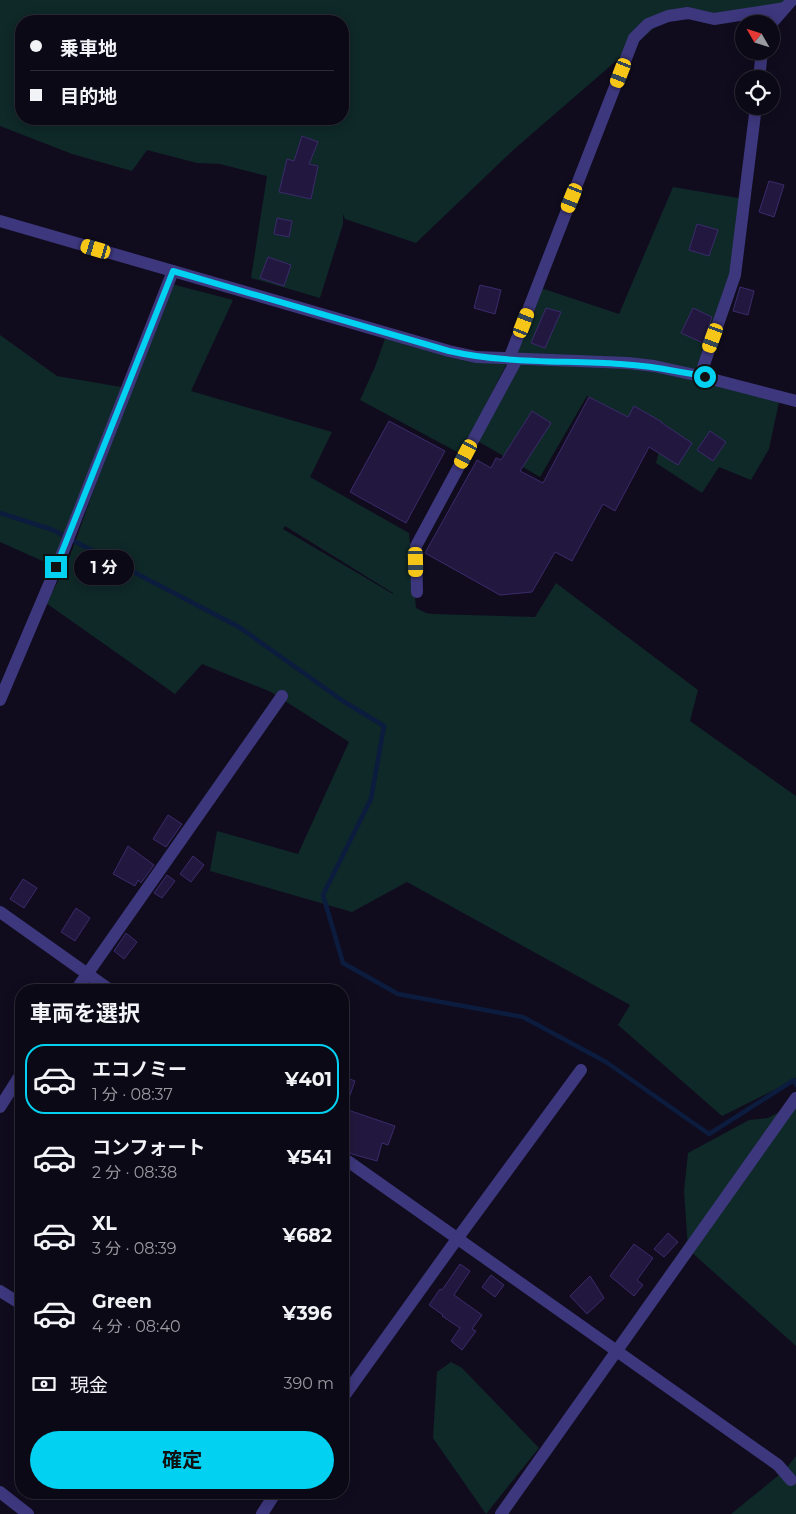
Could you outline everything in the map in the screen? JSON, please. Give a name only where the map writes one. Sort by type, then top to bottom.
[{"type":"street","points":[[779,15],[789,4]]},
{"type":"street","points":[[417,592],[416,546],[513,359],[634,38],[648,24],[668,16],[688,13],[714,19],[789,4]]},
{"type":"street","points":[[700,376],[735,276],[755,115]]},
{"type":"street","points":[[0,221],[449,351],[476,357],[628,363],[654,366],[796,401]]},
{"type":"street","points":[[0,700],[64,549],[173,271]]},
{"type":"street","points":[[80,984],[282,696]]},
{"type":"street","points":[[0,912],[102,984]]},
{"type":"street","points":[[349,1389],[581,1070]]},
{"type":"street","points":[[0,1107],[15,1083]]},
{"type":"street","points":[[501,1514],[796,1098]]},
{"type":"street","points":[[349,1162],[778,1465],[790,1480]]},
{"type":"street","points":[[0,1290],[15,1300]]},
{"type":"street","points":[[0,1492],[28,1514]]},
{"type":"street","points":[[262,1514],[272,1499]]},
{"type":"green space","points":[[0,0],[796,0],[780,15],[668,16],[511,152],[416,243],[345,219],[343,214],[343,224],[320,298],[251,278],[267,176],[220,164],[197,163],[147,150],[132,171],[72,154],[0,126]]},
{"type":"green space","points":[[673,187],[744,199],[735,275],[702,370],[648,370],[780,397],[769,449],[751,480],[719,467],[702,493],[656,463],[666,425],[634,406],[628,417],[587,396],[540,477],[474,439],[517,359],[532,285],[619,314]]},
{"type":"green space","points":[[168,283],[233,300],[191,391],[332,432],[310,477],[409,533],[416,608],[433,614],[535,617],[556,583],[698,690],[690,721],[796,796],[796,1077],[794,1080],[722,1116],[618,1025],[630,1005],[407,882],[352,912],[210,871],[217,831],[298,854],[349,742],[271,692],[202,664],[175,694],[46,603],[66,567]],"holes":[[[285,526],[393,594],[283,529]]]},
{"type":"green space","points":[[387,333],[509,359],[461,454],[360,400],[375,367]]},
{"type":"green space","points":[[0,335],[57,376],[127,388],[56,567],[0,542]]},
{"type":"green space","points":[[796,1103],[796,1346],[688,1249],[684,1191],[688,1153],[749,1120],[768,1118]]},
{"type":"green space","points":[[451,1362],[462,1368],[539,1448],[486,1514],[433,1438],[437,1372]]},
{"type":"green space","points":[[796,1456],[796,1514],[731,1514],[784,1471]]},
{"type":"building","points":[[302,136],[318,142],[309,164],[318,166],[311,199],[279,192],[287,159],[294,161]]},
{"type":"building","points":[[769,181],[784,185],[774,217],[759,212]]},
{"type":"building","points":[[277,218],[292,221],[289,237],[274,234]]},
{"type":"building","points":[[697,224],[718,230],[709,256],[689,250]]},
{"type":"building","points":[[268,257],[291,265],[284,286],[260,278]]},
{"type":"building","points":[[480,285],[501,290],[495,314],[474,308]]},
{"type":"building","points":[[740,287],[754,291],[748,315],[733,311]]},
{"type":"building","points":[[546,308],[561,312],[545,348],[531,343]]},
{"type":"building","points":[[693,308],[712,317],[703,343],[681,333]]},
{"type":"building","points":[[589,397],[628,417],[634,406],[662,422],[692,443],[678,465],[649,447],[615,511],[603,504],[572,561],[555,552],[532,592],[500,595],[425,553],[477,460],[491,468],[496,458],[501,460],[532,411],[551,423],[520,471],[543,483]]},
{"type":"building","points":[[389,421],[445,451],[406,523],[350,492]]},
{"type":"building","points":[[710,431],[726,442],[713,461],[697,450]]},
{"type":"building","points":[[168,815],[182,824],[166,847],[153,839]]},
{"type":"building","points":[[128,846],[154,865],[141,883],[138,880],[135,886],[113,874]]},
{"type":"building","points":[[193,856],[204,865],[191,882],[180,874]]},
{"type":"building","points":[[167,875],[175,881],[162,898],[154,893]]},
{"type":"building","points":[[23,879],[37,888],[24,908],[10,899]]},
{"type":"building","points":[[76,908],[90,918],[75,941],[61,932]]},
{"type":"building","points":[[126,933],[137,942],[124,959],[114,951]]},
{"type":"building","points":[[349,1079],[355,1081],[349,1098]]},
{"type":"building","points":[[349,1110],[395,1126],[388,1145],[382,1143],[377,1161],[349,1152]]},
{"type":"building","points":[[668,1233],[678,1242],[664,1257],[654,1249]]},
{"type":"building","points":[[634,1244],[653,1258],[637,1280],[643,1285],[634,1296],[610,1276]]},
{"type":"building","points":[[460,1264],[470,1271],[454,1295],[482,1315],[472,1329],[476,1331],[462,1350],[451,1341],[460,1328],[429,1305]]},
{"type":"building","points":[[491,1275],[504,1285],[495,1297],[482,1287]]},
{"type":"building","points":[[590,1276],[604,1298],[587,1314],[570,1296]]},
{"type":"waterway","points":[[0,513],[53,530],[239,627],[343,701],[384,726],[371,799],[323,895],[343,963],[398,994],[523,1017],[606,1062],[709,1134],[794,1080],[796,1085]]},
{"type":"route","points":[[56,567],[173,271],[449,351],[476,357],[628,363],[654,366],[705,377]]}]
